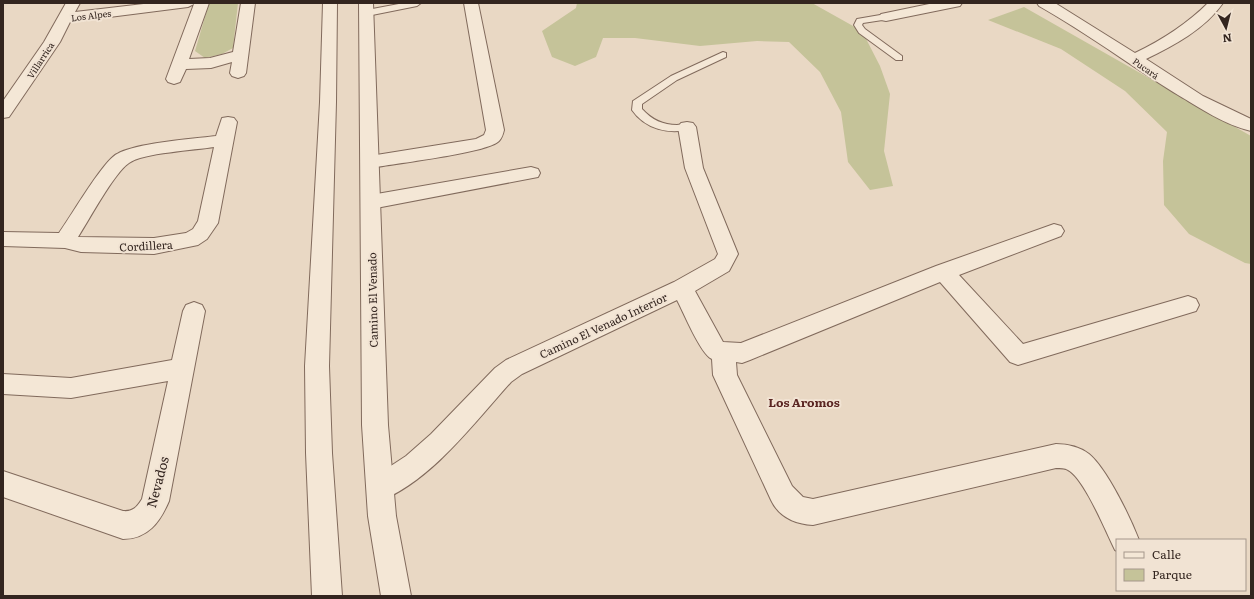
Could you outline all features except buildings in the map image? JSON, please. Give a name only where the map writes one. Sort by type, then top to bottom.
[{"type":"street","name":"Villarrica","points":[[3,113],[36,67],[73,3]]},
{"type":"street","name":"Los Alpes","points":[[65,18],[188,3]]},
{"type":"street","points":[[174,79],[181,64],[202,3]]},
{"type":"street","points":[[238,73],[248,3]]},
{"type":"street","points":[[327,596],[318,453],[317,366],[328,102],[330,3]]},
{"type":"street","points":[[370,162],[480,144],[492,138],[495,130],[471,3]]},
{"type":"street","points":[[886,17],[955,3]]},
{"type":"street","name":"Pucará","points":[[1044,3],[1091,30],[1182,91],[1251,126]]},
{"type":"street","points":[[1134,59],[1179,36],[1216,3]]},
{"type":"street","name":"Camino El Venado","points":[[367,8],[375,425],[382,516],[396,596]]},
{"type":"street","points":[[181,64],[211,64],[240,55]]},
{"type":"street","name":"Camino El Venado Interior","points":[[380,488],[415,465],[440,442],[503,375],[514,367],[682,288],[722,264],[727,259],[728,254],[694,168],[687,126]]},
{"type":"street","name":"Cordillera","points":[[3,239],[65,241],[81,245],[154,246],[191,240],[200,234],[208,223],[226,131],[123,158],[112,168],[65,241]]},
{"type":"street","points":[[371,202],[531,173]]},
{"type":"street","points":[[682,288],[711,344],[717,351],[742,353],[944,272],[1054,231]]},
{"type":"street","points":[[944,272],[1018,356],[1188,305]]},
{"type":"street","name":"Nevados","points":[[3,484],[123,525],[130,526],[143,520],[149,514],[155,501],[194,311]]},
{"type":"street","points":[[723,352],[722,364],[729,385],[778,485],[781,495],[788,504],[795,509],[813,512],[1056,456],[1064,456],[1073,458],[1085,468],[1124,539]]},
{"type":"street","points":[[3,384],[71,388],[182,368]]},
{"type":"lane","points":[[367,8],[417,3]]},
{"type":"lane","points":[[886,17],[860,21],[858,25],[862,31],[899,58]]},
{"type":"lane","points":[[687,126],[672,128],[653,125],[637,110],[637,103],[650,92],[674,78],[723,55]]},
{"type":"green space","points":[[209,3],[238,3],[233,48],[222,54],[205,58],[195,51]]},
{"type":"green space","points":[[577,3],[812,3],[862,31],[880,66],[890,94],[884,151],[893,186],[870,190],[848,162],[841,112],[820,72],[789,42],[757,41],[700,46],[635,38],[603,38],[596,57],[575,66],[552,57],[542,31],[576,8]]},
{"type":"green space","points":[[1024,7],[1251,136],[1251,264],[1245,263],[1189,234],[1164,205],[1163,161],[1167,132],[1125,91],[1061,49],[988,20]]},
{"type":"district","name":"Los Aromos","points":[[804,402]]}]
